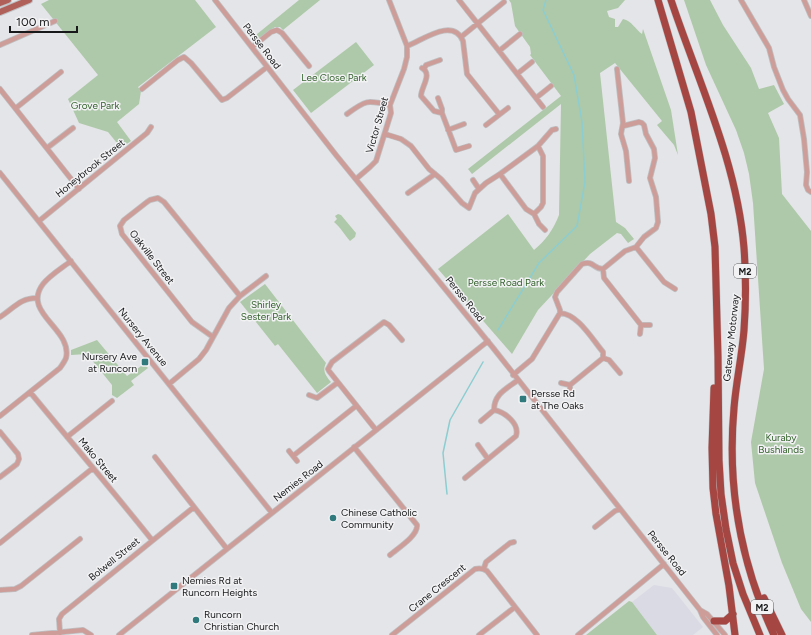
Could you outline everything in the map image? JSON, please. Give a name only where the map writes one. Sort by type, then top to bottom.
[{"type":"highway","name":"Gateway Motorway","points":[[658,0],[691,112],[711,214],[714,247],[717,344],[719,477],[723,512],[730,550],[738,580],[760,635]]},
{"type":"highway","name":"Gateway Motorway","points":[[671,0],[727,158],[735,188],[742,225],[745,267],[745,314],[734,408],[732,451],[736,508],[752,579],[774,635]]},
{"type":"highway","points":[[717,344],[714,360],[712,488],[726,569],[735,635]]},
{"type":"highway","points":[[752,579],[758,586],[782,635]]},
{"type":"highway","points":[[714,621],[725,621],[733,614]]},
{"type":"main road","points":[[0,3],[8,0]]},
{"type":"main road","points":[[0,12],[29,0]]},
{"type":"street","name":"Persse Road","points":[[215,0],[356,179],[488,341],[700,610],[703,617],[717,635]]},
{"type":"street","points":[[389,0],[408,46],[441,31],[455,31],[461,37],[463,41],[467,74],[499,114]]},
{"type":"street","points":[[459,0],[543,107]]},
{"type":"street","points":[[741,0],[769,48],[774,67],[788,100],[800,115],[807,172],[806,185],[808,190],[811,192]]},
{"type":"street","points":[[804,0],[811,16]]},
{"type":"street","points":[[461,37],[504,2]]},
{"type":"street","points":[[0,45],[55,21]]},
{"type":"street","points":[[252,48],[271,32],[277,30],[282,33],[309,66]]},
{"type":"street","points":[[499,51],[520,34]]},
{"type":"street","name":"Victor Street","points":[[356,179],[376,161],[391,114],[390,105],[404,69],[408,46]]},
{"type":"street","points":[[142,89],[178,60],[184,57],[191,62],[222,100],[228,98],[267,67]]},
{"type":"street","points":[[440,60],[426,65],[423,68],[427,78],[421,96],[434,111],[442,113]]},
{"type":"street","points":[[517,74],[532,62]]},
{"type":"street","points":[[617,69],[623,126],[621,134],[626,151],[629,181]]},
{"type":"street","points":[[16,108],[61,72]]},
{"type":"street","points":[[536,98],[551,86]]},
{"type":"street","points":[[0,90],[16,108],[79,189]]},
{"type":"street","points":[[438,98],[456,150],[469,146]]},
{"type":"street","points":[[347,114],[359,105],[366,102],[371,101],[390,105]]},
{"type":"street","points":[[486,125],[508,108]]},
{"type":"street","points":[[603,269],[626,251],[636,247],[644,237],[656,228],[658,222],[656,198],[650,178],[655,153],[653,145],[646,134],[644,125],[639,122],[623,126]]},
{"type":"street","points":[[448,130],[464,124]]},
{"type":"street","name":"Honeybrook Street","points":[[39,221],[148,133],[151,127]]},
{"type":"street","points":[[47,148],[73,128]]},
{"type":"street","points":[[385,134],[401,139],[411,146],[429,169],[441,179],[462,203],[469,208],[473,196],[479,189],[492,178],[500,174],[538,146],[552,130],[556,128]]},
{"type":"street","points":[[534,214],[543,203],[543,156],[538,146]]},
{"type":"street","name":"Nursery Avenue","points":[[0,173],[72,261],[272,513]]},
{"type":"street","points":[[408,193],[435,174]]},
{"type":"street","points":[[500,174],[526,209],[534,214],[539,224],[545,230]]},
{"type":"street","points":[[474,180],[479,189]]},
{"type":"street","name":"Oakville Street","points":[[213,337],[192,322],[122,234],[120,226],[124,220],[150,200],[158,198],[164,202],[240,296]]},
{"type":"street","points":[[636,247],[664,282],[675,289]]},
{"type":"street","points":[[0,416],[60,368],[66,359],[66,345],[62,337],[42,313],[37,298],[39,290],[44,283],[72,261]]},
{"type":"street","points":[[514,375],[532,359],[560,313],[555,297],[557,292],[582,264],[587,262],[592,263],[599,269],[603,269]]},
{"type":"street","points":[[603,269],[604,278],[641,325],[640,334]]},
{"type":"street","points":[[169,384],[199,359],[206,350],[229,308],[240,296],[266,276]]},
{"type":"street","points":[[0,317],[23,300],[28,298],[37,298]]},
{"type":"street","points":[[560,313],[567,314],[576,320],[603,352],[603,358]]},
{"type":"street","points":[[376,430],[337,383],[329,371],[329,366],[380,324],[387,322],[402,340]]},
{"type":"street","points":[[641,325],[650,325]]},
{"type":"street","name":"Nemies Road","points":[[119,635],[488,341]]},
{"type":"street","points":[[603,358],[609,360],[620,373]]},
{"type":"street","points":[[570,385],[603,358]]},
{"type":"street","points":[[494,410],[494,402],[497,397],[518,380]]},
{"type":"street","points":[[309,396],[317,398],[337,383]]},
{"type":"street","points":[[561,383],[570,385]]},
{"type":"street","points":[[570,385],[570,394]]},
{"type":"street","name":"Mako Street","points":[[30,392],[152,540]]},
{"type":"street","points":[[67,437],[112,401]]},
{"type":"street","points":[[293,456],[356,406]]},
{"type":"street","points":[[465,478],[516,436],[518,431],[516,426],[502,411],[494,410],[480,421]]},
{"type":"street","points":[[0,432],[18,454],[19,459],[17,464],[0,477]]},
{"type":"street","points":[[478,445],[488,459]]},
{"type":"street","points":[[354,447],[417,525],[418,529],[414,535],[390,554]]},
{"type":"street","points":[[289,451],[297,461]]},
{"type":"street","points":[[156,457],[227,548]]},
{"type":"street","points":[[0,543],[92,468]]},
{"type":"street","name":"Bolwell Street","points":[[60,633],[59,619],[62,614],[194,507]]},
{"type":"street","points":[[595,527],[615,511],[620,509]]},
{"type":"street","points":[[0,590],[15,589],[21,586],[80,539]]},
{"type":"street","points":[[514,542],[510,543],[486,562],[484,568],[537,635]]},
{"type":"street","points":[[578,635],[664,564]]},
{"type":"street","name":"Crane Crescent","points":[[392,635],[475,569],[484,568]]},
{"type":"street","points":[[479,635],[515,607]]},
{"type":"street","name":"Persse Road","points":[[700,610],[707,614],[725,635]]},
{"type":"street","points":[[32,635],[83,630],[91,635]]},
{"type":"shaded area","points":[[654,585],[672,588],[703,627],[693,635],[657,635],[632,602]]},
{"type":"green space","name":"Grove Park","points":[[49,0],[195,0],[216,27],[138,87],[141,91],[139,104],[117,122],[131,141],[121,148],[108,132],[79,123],[68,99],[98,75],[41,4]]},
{"type":"green space","points":[[299,0],[320,0],[283,30],[280,27],[275,27],[258,39],[255,40],[252,38]]},
{"type":"green space","name":"Persse Road Park","points":[[509,0],[625,0],[618,8],[607,11],[609,17],[615,19],[615,27],[618,27],[623,19],[631,23],[642,34],[643,29],[671,110],[678,155],[674,145],[657,125],[662,121],[615,63],[600,73],[616,222],[625,228],[634,239],[628,243],[621,234],[617,233],[590,254],[538,310],[512,354],[438,269],[508,214],[534,250],[549,234],[559,215],[561,104],[472,174],[468,169],[561,96],[530,55],[530,47],[515,26],[511,3]]},
{"type":"green space","name":"Kuraby Bushlands","points":[[684,0],[710,0],[723,25],[751,68],[759,89],[774,85],[784,104],[768,113],[779,138],[782,194],[811,231],[811,622],[801,609],[782,563],[755,483],[751,442],[764,369],[753,203],[749,174],[736,130],[706,65]]},
{"type":"green space","name":"Lee Close Park","points":[[356,42],[374,65],[311,113],[293,90]]},
{"type":"green space","points":[[338,214],[341,215],[356,233],[355,237],[350,241],[334,222],[337,219],[335,216]]},
{"type":"green space","name":"Shirley Sester Park","points":[[265,284],[326,363],[326,375],[331,382],[317,393],[278,344],[275,346],[240,302]]},
{"type":"green space","points":[[97,340],[127,376],[144,364],[148,368],[131,381],[134,385],[117,398],[112,395],[112,385],[87,354],[71,355],[71,350]]},
{"type":"green space","points":[[629,601],[632,602],[657,635],[586,635]]},
{"type":"waterway","points":[[498,330],[539,263],[577,226],[585,182],[582,122],[574,75],[543,10],[546,0]]},
{"type":"waterway","points":[[447,494],[443,453],[450,420],[483,362]]},
{"type":"place","name":"Nursery Ave at Runcorn","points":[[145,362]]},
{"type":"place","name":"Persse Rd at The Oaks","points":[[523,399]]},
{"type":"place","name":"Chinese Catholic Community","points":[[333,518]]},
{"type":"place","name":"Nemies Rd at Runcorn Heights","points":[[174,586]]},
{"type":"place","name":"Runcorn Christian Church","points":[[196,620]]}]
